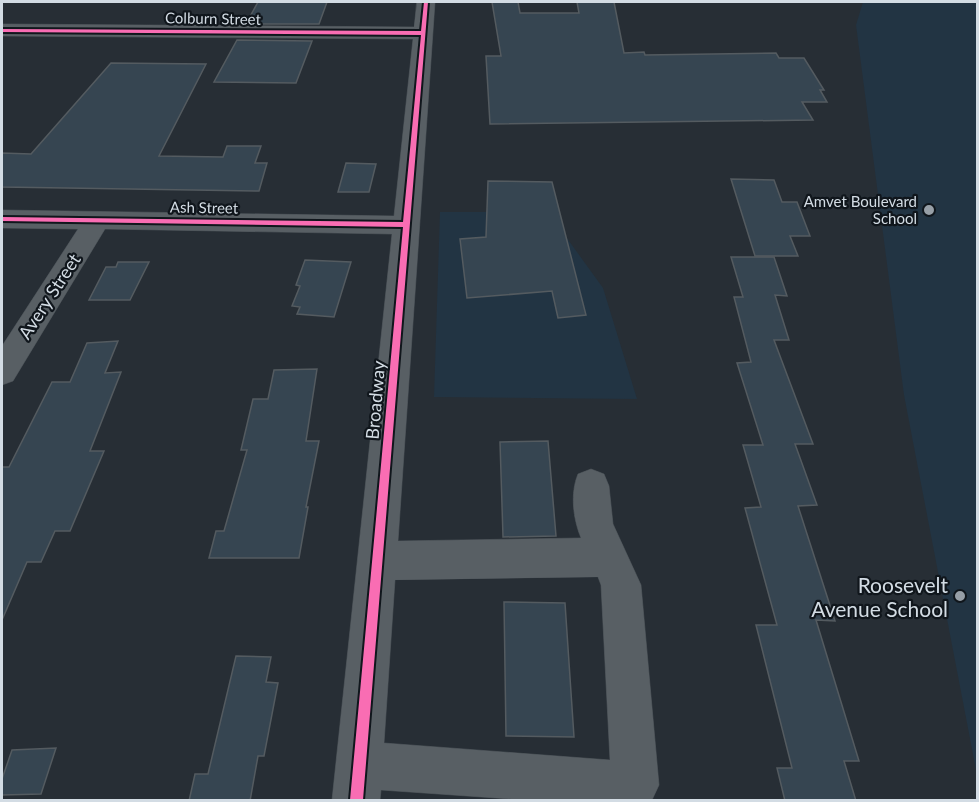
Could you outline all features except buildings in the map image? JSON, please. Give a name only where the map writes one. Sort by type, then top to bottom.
[{"type":"street","name":"Colburn Street","points":[[2,30],[425,17]]},
{"type":"street","name":"Broadway","points":[[357,783],[425,17]]},
{"type":"street","name":"Ash Street","points":[[2,219],[407,225]]},
{"type":"street","name":"Avery Street","points":[[2,372],[98,221]]},
{"type":"street","points":[[357,783],[635,793],[621,585],[595,527],[591,486]]},
{"type":"street","points":[[378,561],[610,557]]},
{"type":"shaded area","name":"Amvet Boulevard School","points":[[863,2],[977,2],[977,775],[904,395],[856,25]]},
{"type":"shaded area","points":[[440,212],[548,212],[603,288],[637,399],[434,397]]},
{"type":"cycle path","points":[[356,800],[426,2]]},
{"type":"cycle path","points":[[2,30],[423,33]]},
{"type":"cycle path","points":[[2,219],[407,225]]},
{"type":"place","name":"Amvet Boulevard School","points":[[929,210]]},
{"type":"place","name":"Roosevelt Avenue School","points":[[960,596]]}]
